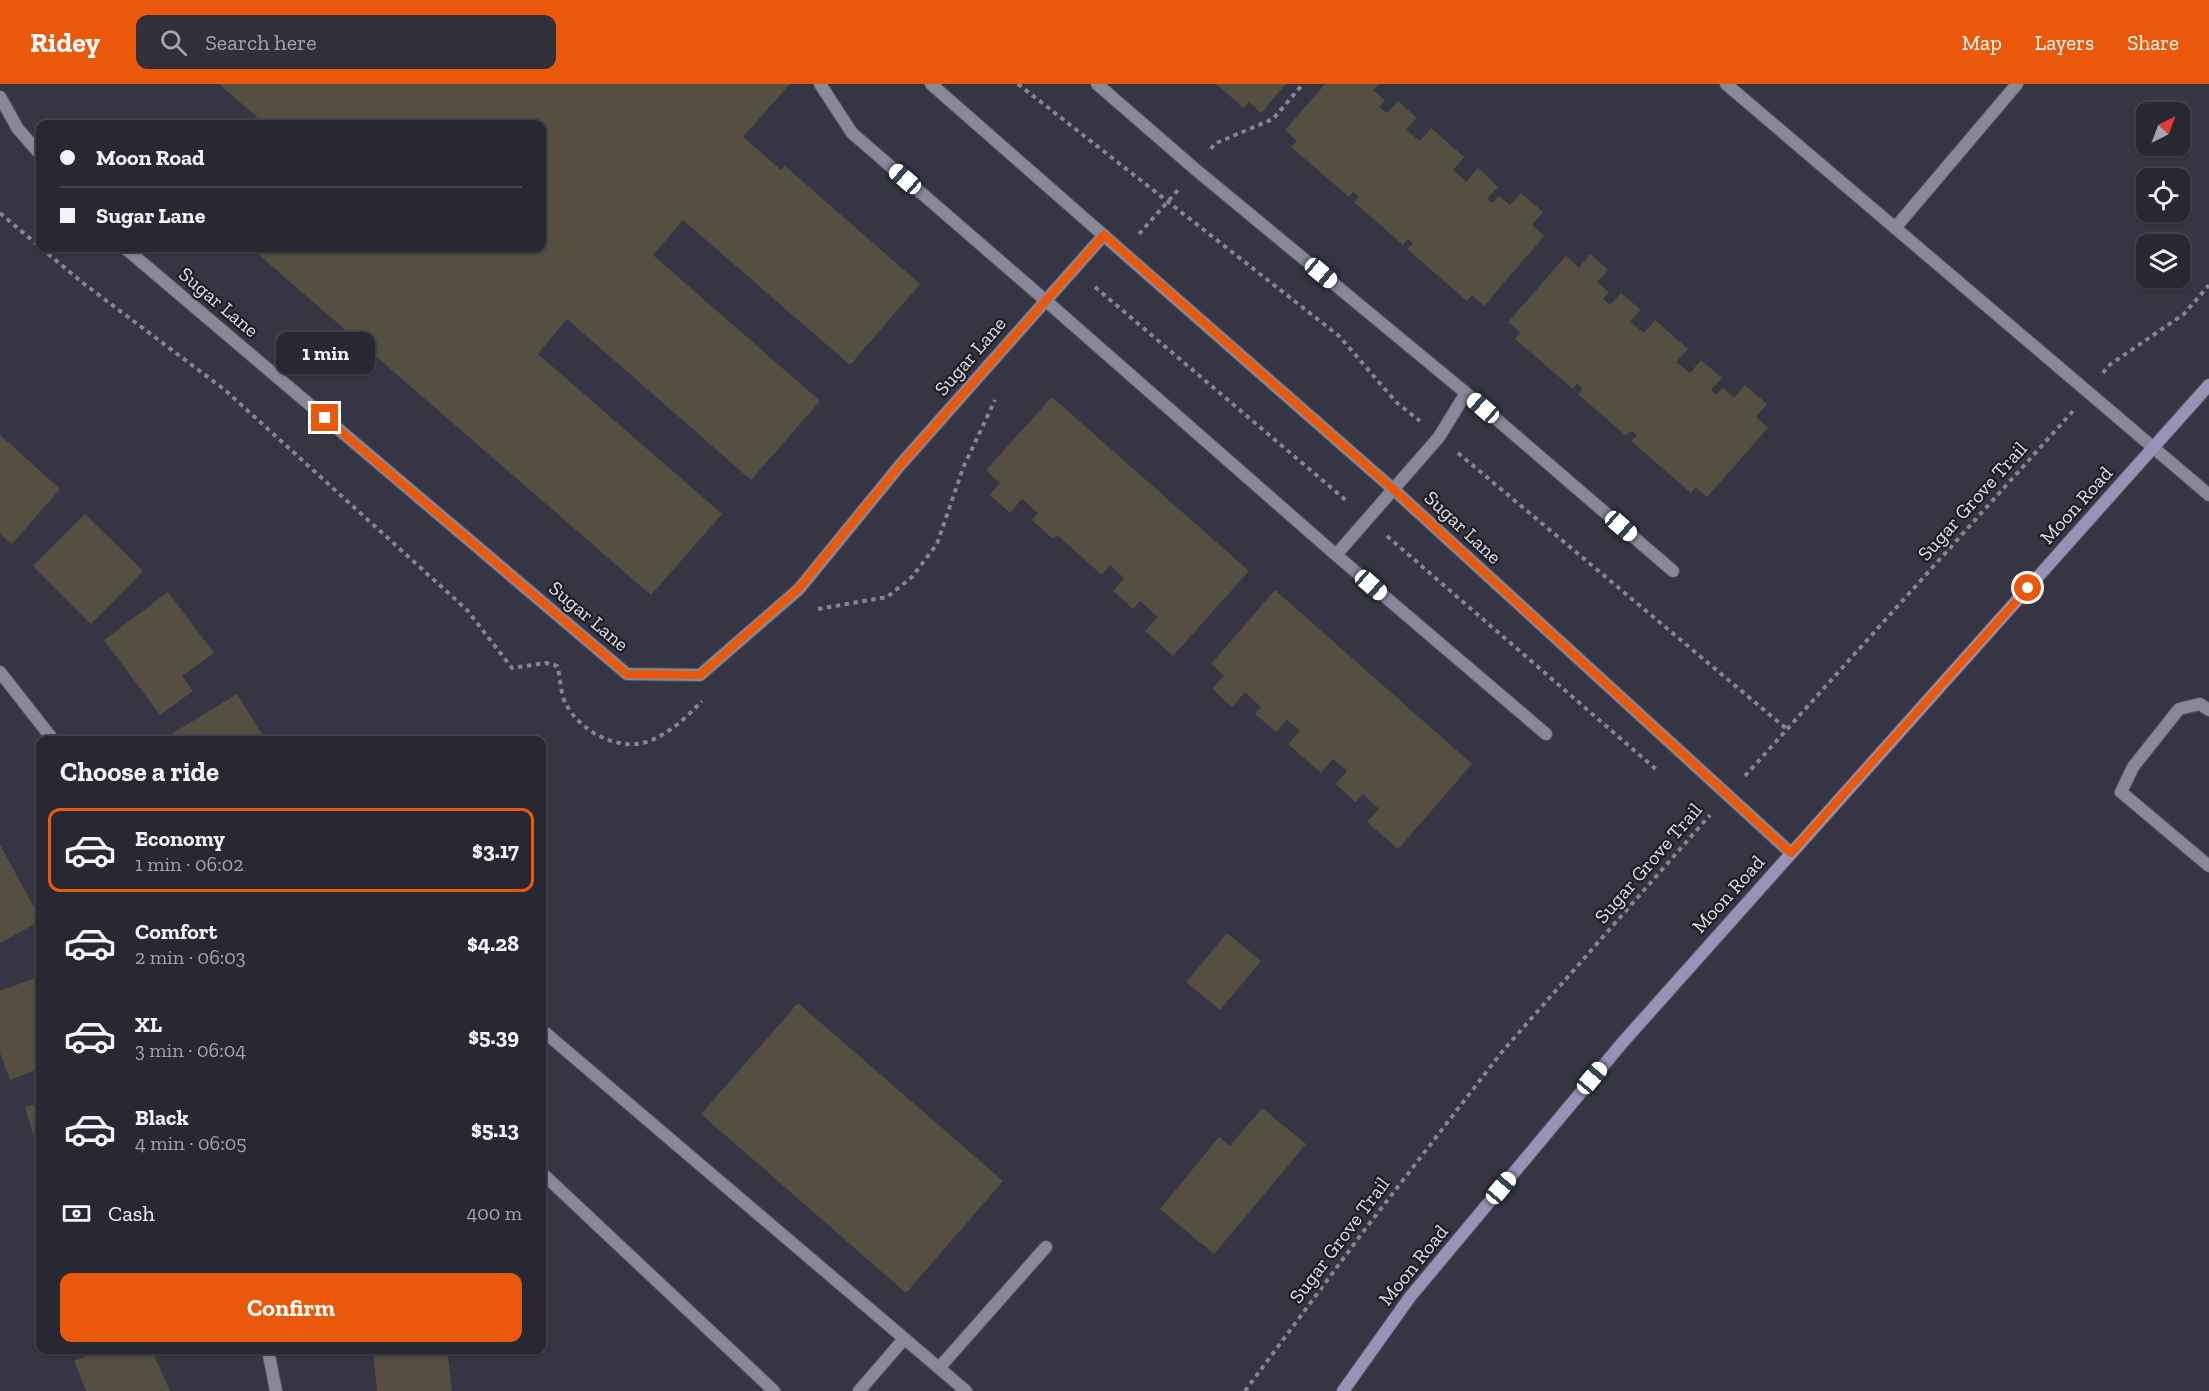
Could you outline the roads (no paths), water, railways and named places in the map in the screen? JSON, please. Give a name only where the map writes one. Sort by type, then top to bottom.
[{"type":"street","points":[[820,84],[852,133],[1336,555],[1546,734]]},
{"type":"street","name":"Sugar Lane","points":[[931,84],[1393,489],[1791,853]]},
{"type":"street","points":[[1097,84],[1195,169],[1466,393],[1673,571]]},
{"type":"street","points":[[1726,84],[2209,495]]},
{"type":"street","points":[[1895,228],[2016,84]]},
{"type":"street","points":[[0,98],[18,129],[36,149]]},
{"type":"street","name":"Sugar Lane","points":[[130,252],[627,674],[700,675],[799,588],[901,464],[1104,235]]},
{"type":"street","name":"Moon Road","points":[[1343,1391],[1410,1297],[1623,1042],[2209,385]]},
{"type":"street","points":[[1336,555],[1439,437],[1466,393]]},
{"type":"street","points":[[0,672],[50,736]]},
{"type":"street","points":[[2209,710],[2200,704],[2179,709],[2133,767],[2121,792],[2209,866]]},
{"type":"street","points":[[546,1033],[966,1391]]},
{"type":"street","points":[[546,1177],[774,1391]]},
{"type":"street","points":[[939,1368],[1046,1247]]},
{"type":"street","points":[[859,1391],[904,1339]]},
{"type":"street","points":[[269,1354],[276,1391]]}]
